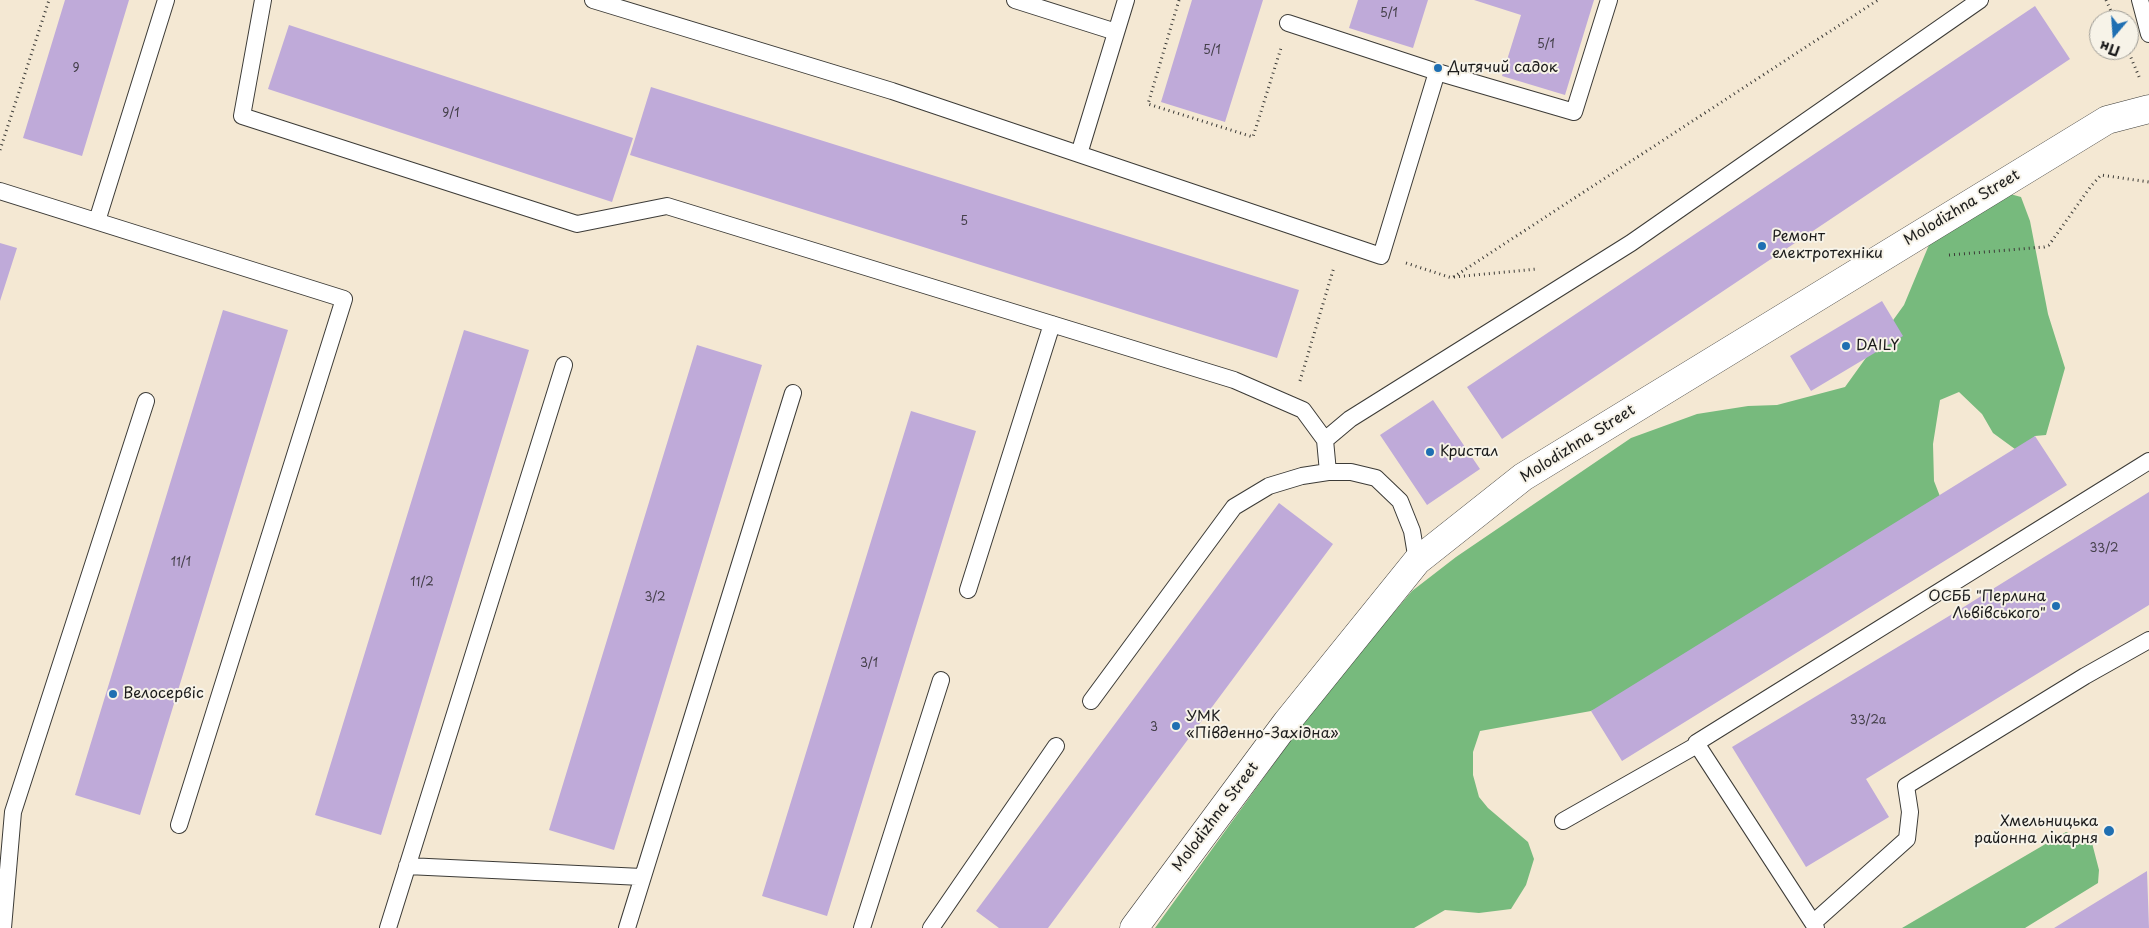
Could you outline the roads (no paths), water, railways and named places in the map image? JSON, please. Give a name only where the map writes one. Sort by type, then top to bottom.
[{"type":"street","name":"Molodizhna Street","points":[[1134,928],[1288,722],[1417,561],[1524,476],[2145,96]]},
{"type":"lane","points":[[97,221],[166,0]]},
{"type":"lane","points":[[263,0],[242,116],[577,224],[667,206],[1234,380],[1303,410],[1325,440],[1328,472]]},
{"type":"lane","points":[[593,0],[610,3],[892,92],[1381,256],[1437,72]]},
{"type":"lane","points":[[1015,0],[1116,32]]},
{"type":"lane","points":[[1079,154],[1126,0]]},
{"type":"lane","points":[[1288,24],[1437,72],[1574,112],[1609,0]]},
{"type":"lane","points":[[1325,440],[1350,420],[1631,242],[1980,0]]},
{"type":"lane","points":[[2140,0],[2149,34]]},
{"type":"lane","points":[[0,191],[344,299],[179,825]]},
{"type":"lane","points":[[968,590],[1052,324]]},
{"type":"lane","points":[[388,928],[564,365]]},
{"type":"lane","points":[[627,928],[793,393]]},
{"type":"lane","points":[[3,928],[12,812],[146,401]]},
{"type":"lane","points":[[1563,821],[1697,745],[1696,743],[2149,461]]},
{"type":"lane","points":[[1091,701],[1234,507],[1269,486],[1302,476],[1328,472],[1351,472],[1376,478],[1400,501],[1412,531],[1417,561]]},
{"type":"lane","points":[[1697,745],[1814,926],[1907,838],[1910,812],[1906,786],[2085,676],[2149,640]]},
{"type":"lane","points":[[862,928],[942,680]]},
{"type":"lane","points":[[931,928],[1056,746]]},
{"type":"lane","points":[[408,866],[642,878]]},
{"type":"place","name":"Дитячий садок","points":[[1438,68]]},
{"type":"place","name":"Ремонт електротехніки","points":[[1762,246]]},
{"type":"place","name":"DAILY","points":[[1846,346]]},
{"type":"place","name":"Кристал","points":[[1430,452]]},
{"type":"place","name":"ОСББ \"Перлина Львівського\"","points":[[2056,606]]},
{"type":"place","name":"Велосервіс","points":[[113,694]]},
{"type":"place","name":"УМК «Південно-Західна»","points":[[1176,726]]},
{"type":"place","name":"Хмельницька районна лікарня","points":[[2109,831]]}]
